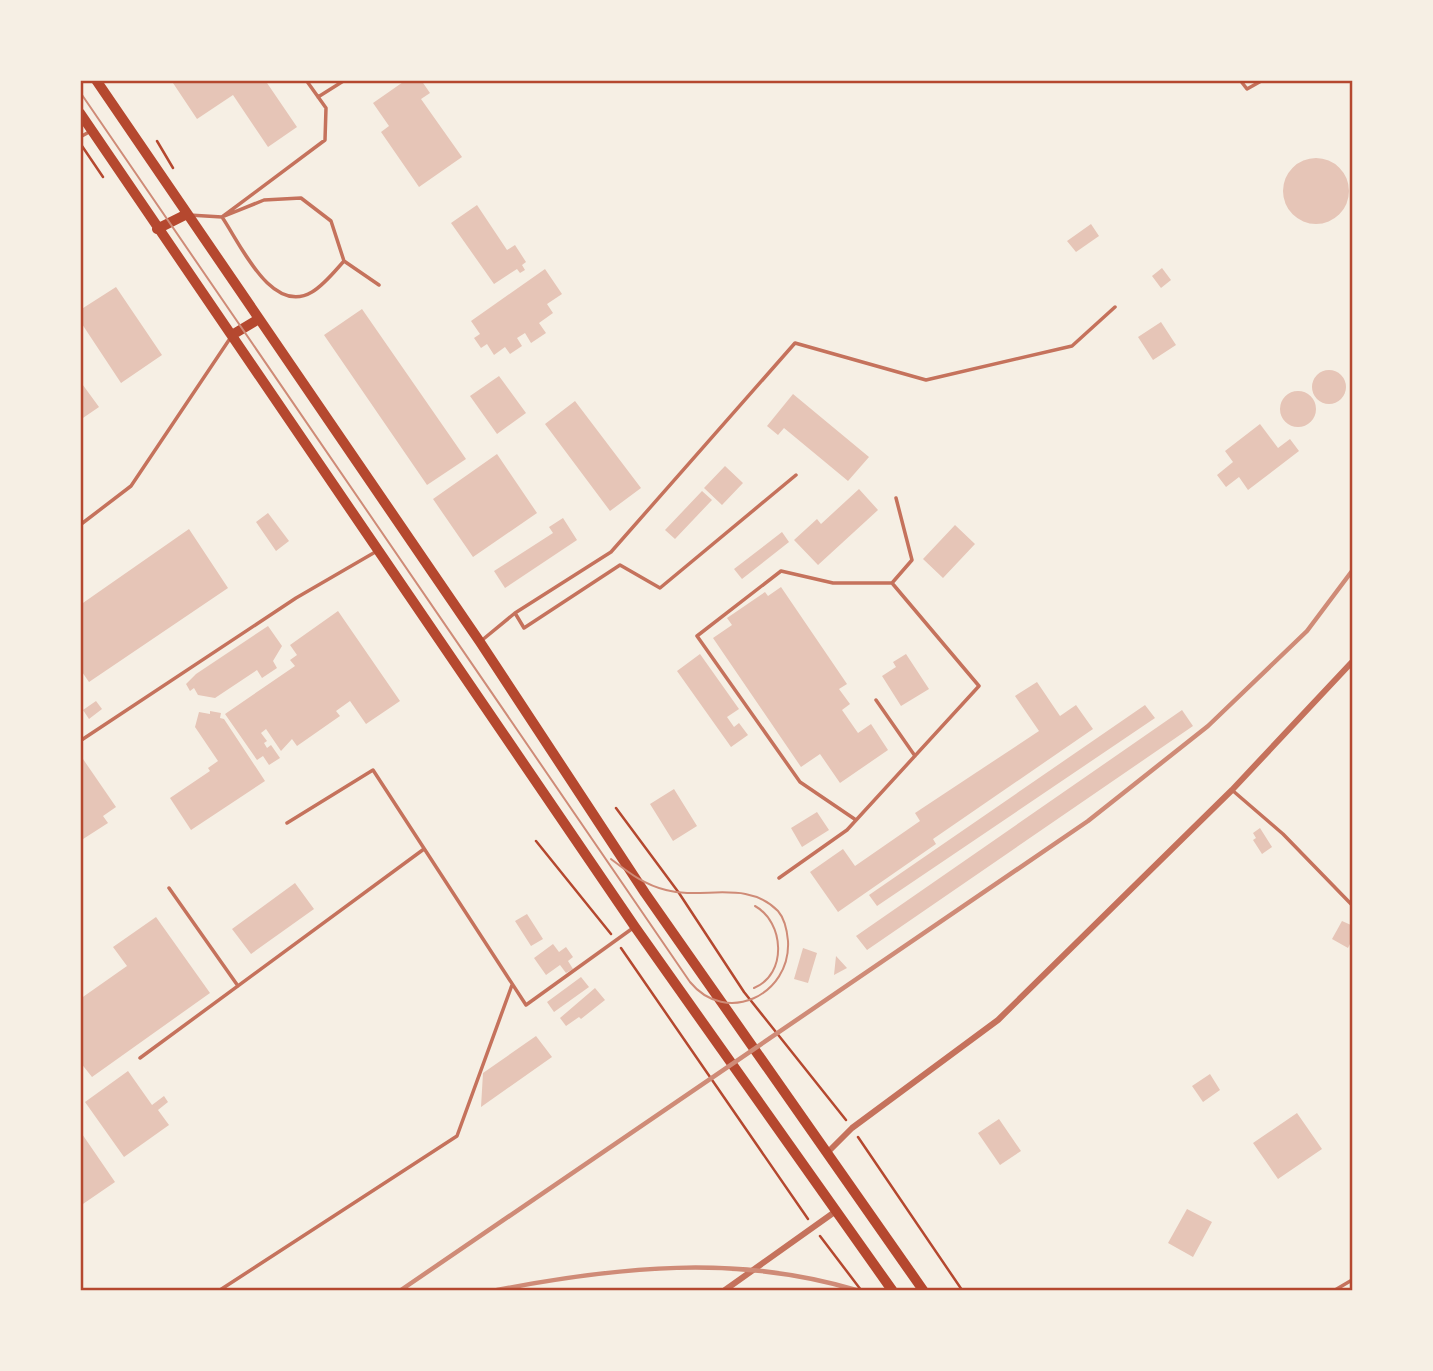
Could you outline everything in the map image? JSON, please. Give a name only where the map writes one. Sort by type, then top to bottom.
[{"type":"main road","points":[[96,80],[257,320],[480,642],[645,893],[923,1290]]},
{"type":"main road","points":[[80,113],[635,927],[838,1209],[892,1290]]},
{"type":"main road","points":[[158,229],[187,214]]},
{"type":"main road","points":[[232,335],[257,320]]},
{"type":"street","points":[[828,1152],[852,1128],[998,1020],[1232,790],[1353,662]]},
{"type":"street","points":[[725,1290],[814,1229],[838,1209]]},
{"type":"lane","points":[[222,217],[326,140],[326,108],[306,80]]},
{"type":"lane","points":[[318,97],[345,80]]},
{"type":"lane","points":[[1240,80],[1247,89],[1263,80]]},
{"type":"lane","points":[[80,137],[92,130]]},
{"type":"lane","points":[[187,214],[222,217],[264,200],[301,198],[331,221],[344,261],[379,285]]},
{"type":"lane","points":[[222,217],[272,291],[290,299],[312,292],[344,261]]},
{"type":"lane","points":[[480,642],[515,613],[611,552],[795,343],[926,380],[1072,346],[1115,307]]},
{"type":"lane","points":[[80,525],[131,486],[232,335]]},
{"type":"lane","points":[[515,613],[524,628],[620,565],[660,588],[796,475]]},
{"type":"lane","points":[[856,820],[800,782],[697,636],[781,571],[833,583],[892,583],[912,560],[896,498]]},
{"type":"lane","points":[[80,741],[296,598],[379,550]]},
{"type":"lane","points":[[779,878],[856,820],[979,686],[892,583]]},
{"type":"lane","points":[[876,700],[915,756]]},
{"type":"lane","points":[[287,823],[373,770],[526,1005],[635,927]]},
{"type":"lane","points":[[1232,790],[1283,834],[1353,905]]},
{"type":"lane","points":[[140,1058],[424,849]]},
{"type":"lane","points":[[169,888],[238,986]]},
{"type":"lane","points":[[220,1290],[457,1136],[512,985]]},
{"type":"lane","points":[[1335,1290],[1353,1280]]},
{"type":"path","points":[[158,141],[173,167]]},
{"type":"path","points":[[80,143],[103,177]]},
{"type":"path","points":[[616,808],[679,892],[744,992],[852,1128],[962,1290]]},
{"type":"path","points":[[536,841],[616,941],[814,1229],[861,1290]]},
{"type":"building","points":[[171,80],[265,80],[297,127],[268,147],[233,95],[197,119]]},
{"type":"building","points":[[406,80],[421,80],[430,93],[421,99],[462,157],[419,187],[381,132],[389,126],[373,103]]},
{"type":"building","points":[[1310,158],[1322,158],[1334,163],[1344,173],[1349,191],[1347,204],[1334,219],[1322,224],[1310,224],[1298,219],[1288,209],[1283,197],[1283,185],[1288,173],[1298,163]]},
{"type":"building","points":[[477,205],[507,250],[515,245],[526,262],[522,265],[525,270],[520,273],[517,269],[494,284],[451,223]]},
{"type":"building","points":[[1091,224],[1099,236],[1076,252],[1067,241]]},
{"type":"building","points":[[1162,268],[1171,280],[1161,288],[1152,276]]},
{"type":"building","points":[[545,269],[562,294],[547,304],[553,313],[539,323],[546,333],[531,343],[525,333],[517,338],[522,346],[510,354],[505,347],[494,355],[487,344],[481,348],[474,338],[480,334],[471,321]]},
{"type":"building","points":[[116,287],[162,355],[121,383],[80,321],[80,310]]},
{"type":"building","points":[[362,309],[466,459],[427,485],[324,335]]},
{"type":"building","points":[[1161,322],[1176,345],[1153,360],[1138,337]]},
{"type":"building","points":[[1329,370],[1341,375],[1346,387],[1341,399],[1329,404],[1317,399],[1312,387],[1317,375]]},
{"type":"building","points":[[499,376],[526,413],[497,434],[470,396]]},
{"type":"building","points":[[80,381],[99,407],[80,420]]},
{"type":"building","points":[[1298,391],[1310,397],[1316,409],[1310,421],[1298,427],[1286,421],[1280,409],[1286,397]]},
{"type":"building","points":[[793,394],[869,457],[848,481],[784,428],[778,435],[767,426]]},
{"type":"building","points":[[575,401],[641,488],[610,511],[545,424]]},
{"type":"building","points":[[1260,424],[1278,448],[1290,439],[1299,451],[1248,490],[1239,477],[1226,487],[1217,475],[1233,462],[1225,451]]},
{"type":"building","points":[[497,454],[537,513],[473,557],[433,499]]},
{"type":"building","points":[[725,466],[743,483],[722,505],[704,488]]},
{"type":"building","points":[[859,489],[878,510],[818,565],[794,540],[817,519],[821,524]]},
{"type":"building","points":[[702,491],[712,500],[675,539],[665,530]]},
{"type":"building","points":[[268,513],[289,541],[276,551],[256,522]]},
{"type":"building","points":[[563,518],[577,540],[505,588],[494,571],[553,533],[549,527]]},
{"type":"building","points":[[955,525],[975,544],[943,578],[923,559]]},
{"type":"building","points":[[189,529],[228,588],[89,682],[80,669],[80,605]]},
{"type":"building","points":[[782,532],[789,542],[742,579],[734,569]]},
{"type":"building","points":[[781,587],[847,684],[839,689],[850,704],[842,710],[858,733],[871,724],[888,750],[840,783],[820,754],[801,767],[713,638],[732,625],[727,618],[765,592],[768,596]]},
{"type":"building","points":[[338,611],[400,701],[366,724],[350,701],[336,711],[340,716],[297,746],[292,739],[281,751],[266,729],[261,733],[267,741],[264,743],[267,748],[271,745],[280,758],[269,765],[263,756],[257,760],[225,714],[295,666],[290,660],[297,655],[290,645]]},
{"type":"building","points":[[268,626],[282,646],[273,661],[277,668],[262,678],[257,670],[215,698],[198,695],[194,688],[190,691],[186,684],[196,674]]},
{"type":"building","points":[[700,654],[739,709],[727,717],[734,727],[739,723],[748,735],[731,747],[677,671]]},
{"type":"building","points":[[906,654],[929,689],[901,706],[882,676],[896,667],[893,662]]},
{"type":"building","points":[[1037,682],[1060,716],[1076,705],[1093,729],[933,839],[936,844],[838,912],[810,872],[843,849],[855,866],[920,821],[915,813],[1039,731],[1015,696]]},
{"type":"building","points":[[96,701],[102,709],[89,719],[83,710]]},
{"type":"building","points":[[1145,705],[1155,718],[877,906],[869,895]]},
{"type":"building","points":[[1182,710],[1193,726],[867,950],[856,936]]},
{"type":"building","points":[[210,711],[221,713],[220,718],[224,719],[265,781],[191,830],[170,798],[210,771],[208,768],[218,761],[195,727],[199,712],[210,714]]},
{"type":"building","points":[[83,759],[116,807],[103,816],[108,823],[80,841],[80,760]]},
{"type":"building","points":[[674,789],[697,826],[673,841],[650,804]]},
{"type":"building","points":[[817,812],[829,830],[802,847],[791,828]]},
{"type":"building","points":[[1260,828],[1272,847],[1262,854],[1253,840],[1256,838],[1253,833]]},
{"type":"building","points":[[295,883],[314,909],[251,954],[232,929]]},
{"type":"building","points":[[527,914],[543,939],[531,946],[515,921]]},
{"type":"building","points":[[156,917],[210,993],[92,1077],[80,1062],[80,999],[127,966],[113,947]]},
{"type":"building","points":[[1342,921],[1351,925],[1352,922],[1352,940],[1348,948],[1332,939]]},
{"type":"building","points":[[553,944],[559,952],[566,947],[573,957],[568,961],[573,969],[566,973],[560,965],[546,975],[534,958]]},
{"type":"building","points":[[803,948],[817,953],[808,983],[794,979]]},
{"type":"building","points":[[836,956],[847,968],[834,975]]},
{"type":"building","points":[[581,977],[589,987],[554,1012],[547,1002]]},
{"type":"building","points":[[595,988],[605,1000],[581,1019],[579,1017],[566,1026],[560,1018]]},
{"type":"building","points":[[536,1036],[552,1057],[481,1107],[483,1073]]},
{"type":"building","points":[[128,1071],[152,1105],[164,1096],[168,1102],[158,1110],[169,1125],[124,1157],[85,1102]]},
{"type":"building","points":[[1210,1074],[1220,1090],[1203,1102],[1192,1086]]},
{"type":"building","points":[[1297,1113],[1322,1149],[1278,1179],[1253,1143]]},
{"type":"building","points":[[999,1119],[1021,1151],[1000,1165],[978,1133]]},
{"type":"building","points":[[80,1131],[115,1182],[80,1206]]},
{"type":"building","points":[[1187,1209],[1212,1222],[1193,1257],[1168,1243]]},
{"type":"tram line","points":[[80,92],[690,982],[705,995],[721,1002],[738,1003],[754,998],[768,989],[779,976],[786,960],[787,933],[780,914],[766,901],[739,893],[695,893],[658,888],[611,859]]},
{"type":"tram line","points":[[754,988],[773,972],[778,948],[772,924],[755,906]]},
{"type":"railway","points":[[401,1290],[1088,821],[1208,726],[1307,631],[1352,571]]},
{"type":"railway","points":[[497,1290],[587,1275],[677,1268],[767,1272],[856,1290]]}]
